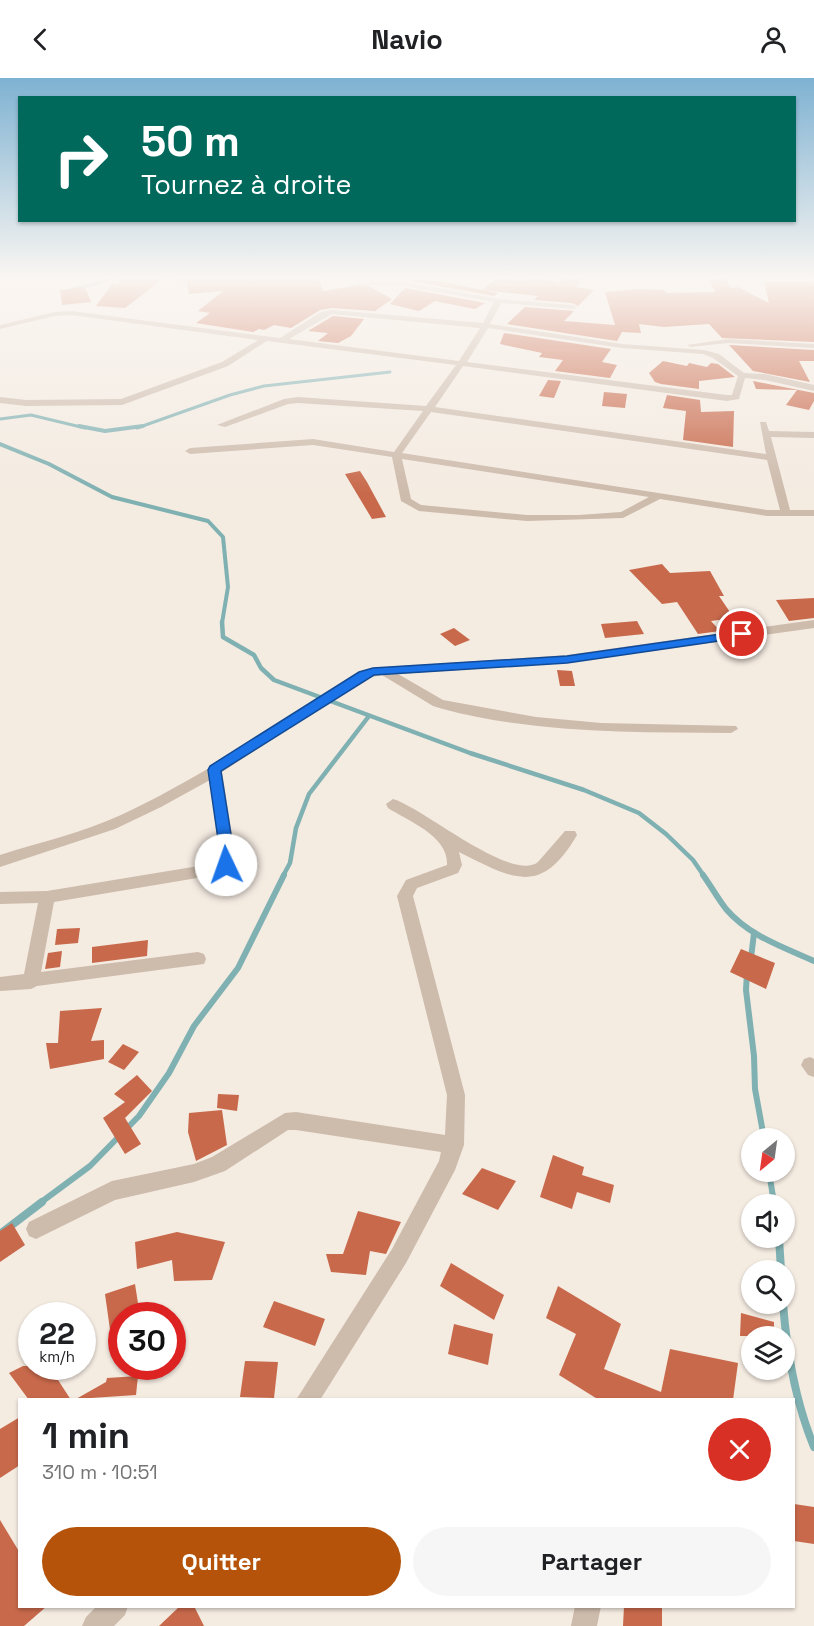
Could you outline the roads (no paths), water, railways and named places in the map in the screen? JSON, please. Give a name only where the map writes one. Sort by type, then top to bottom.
[{"type":"street","points":[[0,400],[26,403],[122,402],[225,364],[250,348]]},
{"type":"street","points":[[337,348],[727,398],[736,397],[742,375]]},
{"type":"street","points":[[471,348],[396,455],[406,501],[419,508],[528,518],[571,519],[623,515],[659,496]]},
{"type":"street","points":[[652,348],[710,353],[742,375],[765,377],[814,388]]},
{"type":"street","points":[[661,349],[667,348]]},
{"type":"street","points":[[222,425],[292,400],[429,409],[772,458]]},
{"type":"street","points":[[786,514],[764,429],[814,435]]},
{"type":"street","points":[[190,451],[313,442],[786,514],[814,513]]},
{"type":"street","points":[[0,861],[124,819],[215,770],[363,675],[567,659],[814,624]]},
{"type":"street","points":[[384,672],[394,675],[428,698],[448,706],[536,721],[601,727],[731,729]]},
{"type":"street","points":[[0,898],[47,897],[221,868],[228,860],[215,770]]},
{"type":"street","points":[[393,804],[442,835],[508,867],[526,873],[540,870],[570,836]]},
{"type":"street","points":[[308,1398],[399,1256],[448,1163],[454,1144],[458,1115],[456,1095],[405,896],[411,884],[453,868],[456,864],[442,835]]},
{"type":"street","points":[[31,982],[47,897]]},
{"type":"street","points":[[0,984],[31,982],[198,959]]},
{"type":"street","points":[[36,1229],[112,1191],[194,1173],[218,1164],[285,1122],[296,1121],[454,1144]]},
{"type":"street","points":[[95,1626],[114,1608]]},
{"type":"street","points":[[584,1626],[588,1608]]},
{"type":"waterway","points":[[142,426],[230,395],[264,386],[390,372]]},
{"type":"waterway","points":[[0,419],[31,415],[85,428]]},
{"type":"waterway","points":[[79,426],[105,431],[142,426]]},
{"type":"waterway","points":[[137,428],[142,426]]},
{"type":"waterway","points":[[0,444],[49,464],[112,497],[208,521],[223,537],[228,587],[222,623]]},
{"type":"waterway","points":[[222,623],[223,637],[254,655],[261,668],[274,680],[470,753],[584,790],[639,813],[666,834],[693,860],[704,876]]},
{"type":"waterway","points":[[283,876],[290,863],[296,828],[309,794],[369,716]]},
{"type":"waterway","points":[[40,1203],[90,1166],[139,1116],[169,1073],[194,1026],[238,968],[284,875]]},
{"type":"waterway","points":[[703,875],[726,909],[745,927],[767,940],[814,961]]},
{"type":"waterway","points":[[751,958],[754,933]]},
{"type":"waterway","points":[[747,973],[746,990],[754,1056],[755,1089],[762,1128]]},
{"type":"waterway","points":[[771,1182],[773,1194]]},
{"type":"waterway","points":[[0,1234],[42,1202]]},
{"type":"waterway","points":[[780,1248],[780,1260]]},
{"type":"waterway","points":[[784,1314],[793,1377],[807,1430],[814,1447]]}]
